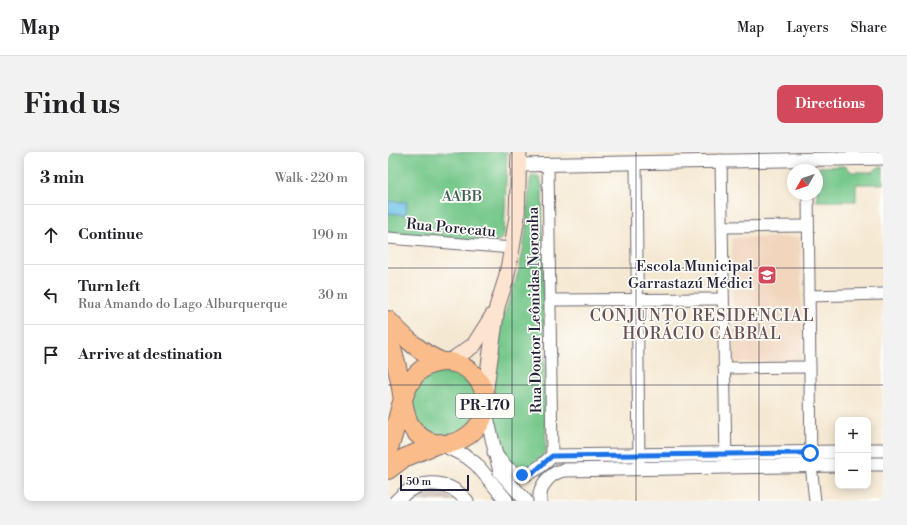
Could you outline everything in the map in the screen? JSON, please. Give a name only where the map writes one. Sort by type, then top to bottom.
[{"type":"highway","points":[[388,320],[412,345],[432,358],[446,362]]},
{"type":"highway","points":[[388,338],[398,367],[403,400]]},
{"type":"highway","points":[[388,450],[393,440],[409,382],[425,367],[446,362]]},
{"type":"highway","name":"PR-170","points":[[388,470],[404,458],[440,443],[459,441],[468,436],[481,422],[485,402],[480,382],[471,371],[461,366],[446,362]]},
{"type":"highway","name":"PR-170","points":[[403,400],[409,422],[416,432],[424,438],[440,443]]},
{"type":"main road","points":[[485,402],[498,307],[506,279],[517,216],[519,158]]},
{"type":"main road","points":[[446,362],[474,345],[498,307]]},
{"type":"street","points":[[519,158],[548,164],[721,160],[807,164],[883,158]]},
{"type":"street","points":[[721,160],[726,467]]},
{"type":"street","points":[[636,162],[636,299],[639,468]]},
{"type":"street","name":"Rua Doutor Leônidas Noronha","points":[[548,164],[552,456]]},
{"type":"street","points":[[808,200],[811,459],[815,501]]},
{"type":"street","points":[[723,227],[808,226]]},
{"type":"street","name":"Rua Porecatu","points":[[388,238],[512,248]]},
{"type":"street","points":[[809,296],[883,294]]},
{"type":"street","points":[[551,300],[723,298]]},
{"type":"street","points":[[724,368],[810,367]]},
{"type":"street","points":[[485,402],[494,452],[500,472],[526,501]]},
{"type":"street","points":[[440,443],[468,457],[476,464],[506,500]]},
{"type":"street","points":[[871,450],[883,450]]},
{"type":"street","points":[[494,452],[503,465],[522,475],[534,472],[552,456],[726,453],[811,459],[835,464]]},
{"type":"street","points":[[540,501],[540,496],[546,481],[554,472],[564,470],[726,467],[811,459],[835,453]]},
{"type":"street","points":[[871,464],[883,464]]},
{"type":"street","points":[[396,501],[406,492],[417,486],[434,482],[454,489],[467,501]]},
{"type":"shaded area","name":"Escola Municipal Garrastazú Médici","points":[[800,237],[803,361],[734,362],[732,238]]},
{"type":"shaded area","points":[[432,490],[448,495],[454,501],[406,501],[409,497]]},
{"type":"green space","name":"AABB","points":[[388,152],[507,152],[504,235],[499,241],[490,242],[388,235]]},
{"type":"green space","points":[[845,166],[852,172],[872,172],[879,167],[883,167],[883,184],[856,184],[856,201],[817,201],[823,200],[823,167]]},
{"type":"green space","points":[[535,175],[539,177],[542,186],[546,451],[541,458],[532,465],[520,468],[508,462],[500,448],[495,430],[493,410],[494,367],[498,336],[519,270],[525,240],[530,181],[531,177]]},
{"type":"green space","points":[[448,369],[471,381],[479,406],[467,430],[441,438],[417,425],[410,398],[429,372]]},
{"type":"water","points":[[388,201],[407,202],[406,215],[388,213]]},
{"type":"place","name":"Escola Municipal Garrastazú Médici","points":[[767,275]]},
{"type":"district","name":"CONJUNTO RESIDENCIAL HORÁCIO CABRAL","points":[[702,325]]},
{"type":"route","points":[[522,475],[534,472],[552,456],[810,453]]}]
